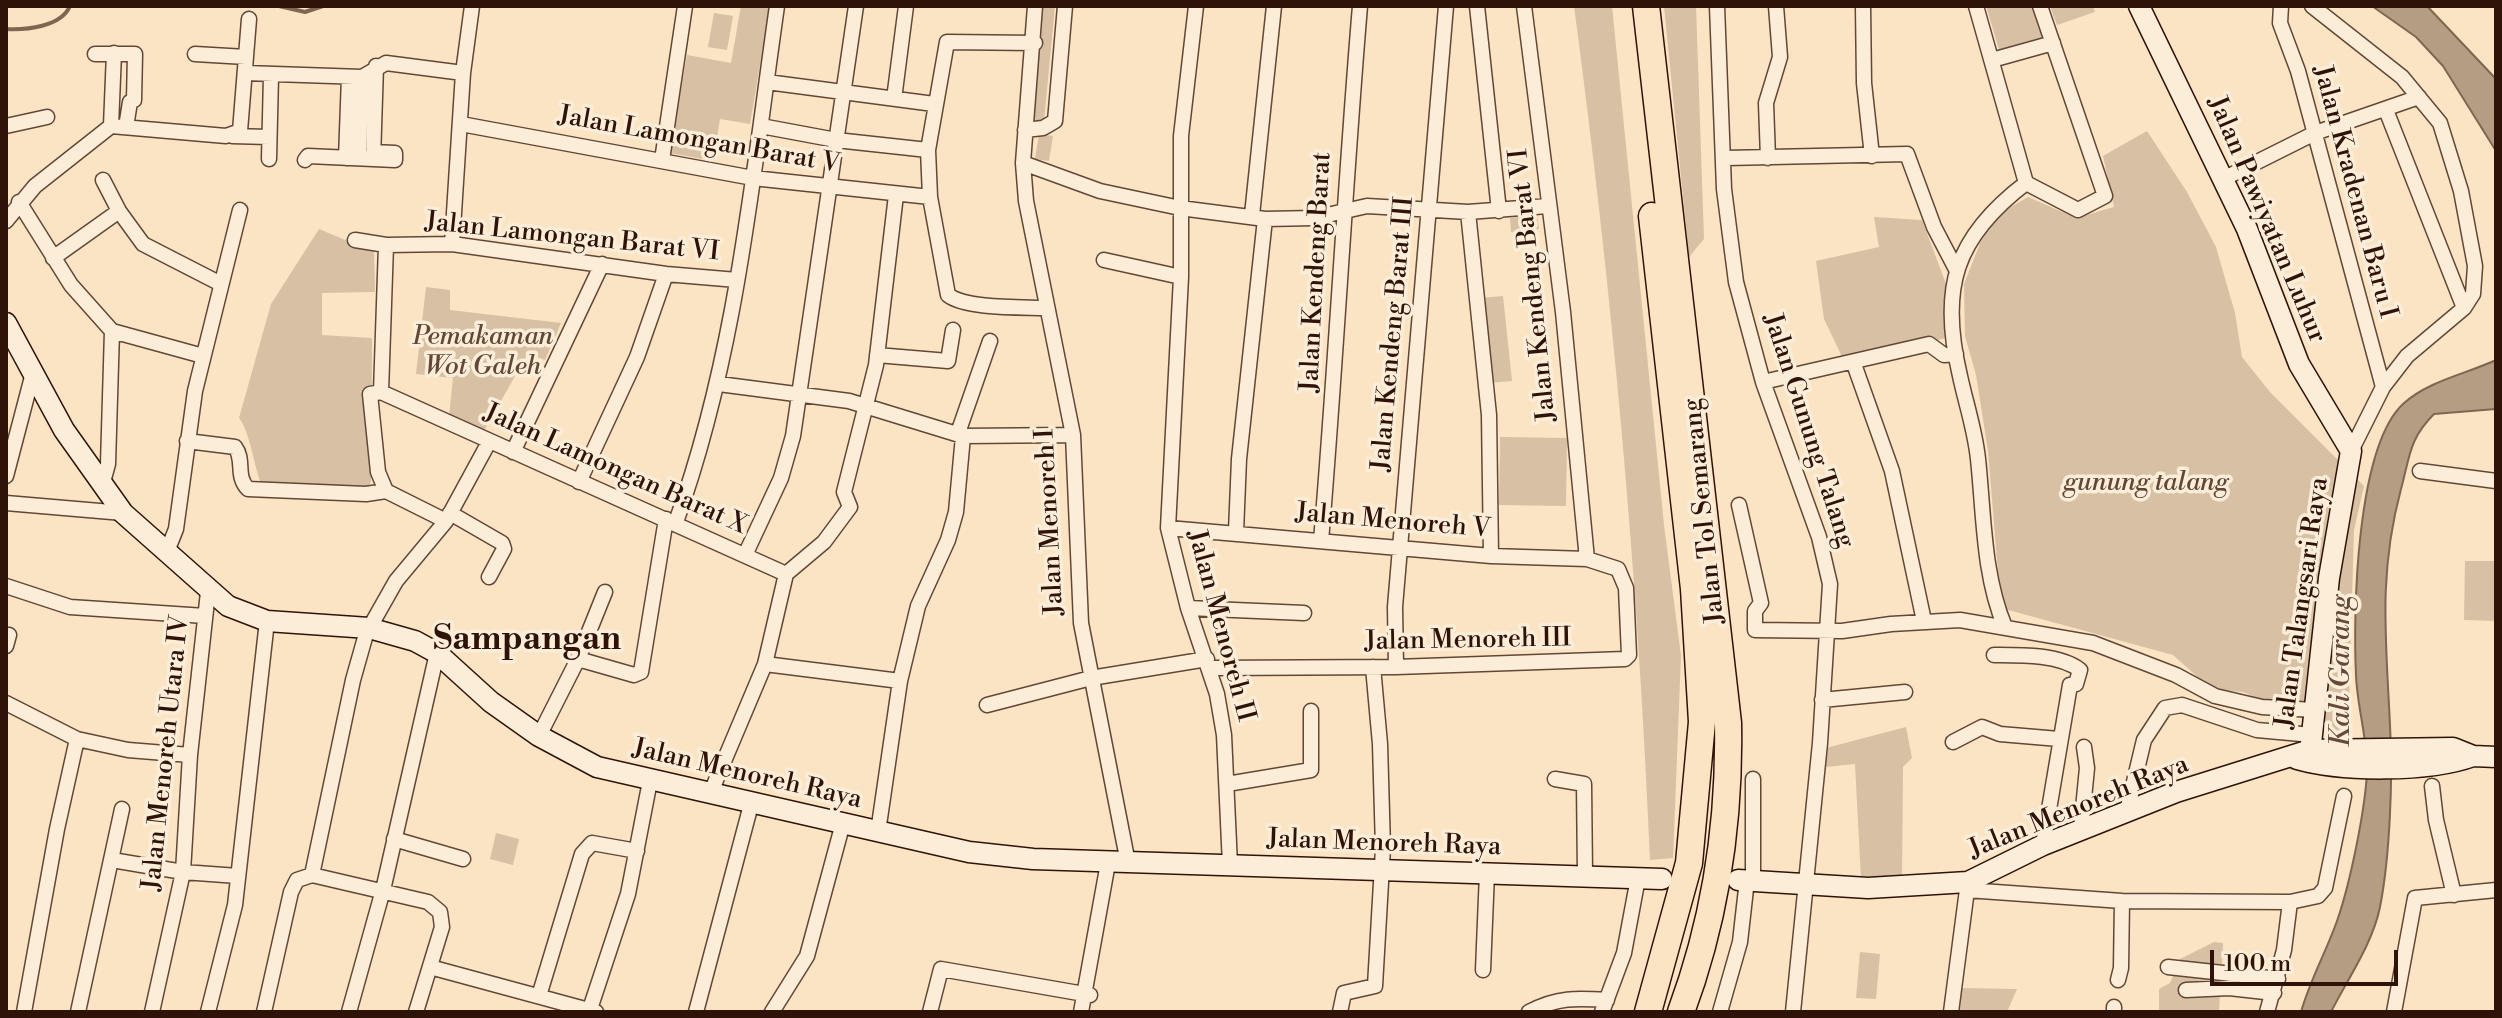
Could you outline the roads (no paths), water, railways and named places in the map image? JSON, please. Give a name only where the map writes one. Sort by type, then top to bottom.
[{"type":"highway","name":"Jalan Tol Semarang","points":[[1629,6],[1694,589],[1702,722],[1689,863],[1648,1012]]},
{"type":"highway","name":"Jalan Tol Semarang","points":[[1646,6],[1728,723],[1729,786],[1721,866],[1698,968],[1681,1012]]},
{"type":"highway","points":[[1655,6],[1658,117]]},
{"type":"main road","name":"Jalan Pawiyatan Luhur","points":[[2139,6],[2247,229],[2299,364],[2351,451]]},
{"type":"main road","name":"Jalan Menoreh Raya","points":[[6,323],[64,430],[102,486],[123,513],[208,592],[228,606],[267,621],[369,628],[415,641],[437,653],[491,702],[539,736],[597,767],[969,852],[1118,863],[1662,879]]},
{"type":"main road","name":"Jalan Talangsari Raya","points":[[2313,753],[2314,710],[2329,578],[2351,451]]},
{"type":"main road","name":"Jalan Menoreh Raya","points":[[1746,880],[1868,888],[1968,886],[2043,845],[2176,792],[2313,753],[2426,756],[2453,748],[2473,756],[2496,757]]},
{"type":"street","points":[[452,244],[463,73],[472,6]]},
{"type":"street","points":[[662,160],[685,6]]},
{"type":"street","points":[[578,659],[634,675],[641,672],[671,520],[700,456],[719,384],[777,6]]},
{"type":"street","points":[[746,553],[781,478],[799,395],[856,6]]},
{"type":"street","points":[[894,99],[906,6]]},
{"type":"street","name":"Jalan Menoreh I","points":[[1035,6],[1023,163],[1045,308],[1073,435],[1077,582],[1118,863]]},
{"type":"street","points":[[1025,130],[1043,128],[1055,121],[1065,6]]},
{"type":"street","name":"Jalan Menoreh II","points":[[1196,6],[1181,136],[1181,277],[1168,528],[1188,608],[1208,664],[1224,735],[1230,865]]},
{"type":"street","points":[[1236,532],[1274,6]]},
{"type":"street","name":"Jalan Kendeng Barat","points":[[1321,541],[1340,319],[1360,6]]},
{"type":"street","name":"Jalan Kendeng Barat III","points":[[1396,667],[1395,607],[1399,547],[1446,6]]},
{"type":"street","points":[[1477,6],[1499,211]]},
{"type":"street","name":"Jalan Kendeng Barat VI","points":[[1524,6],[1587,559]]},
{"type":"street","name":"Jalan Gunung Talang","points":[[1717,6],[1726,158],[1726,224],[1736,282],[1763,382],[1807,499],[1826,564],[1829,611],[1793,1012]]},
{"type":"street","points":[[1768,158],[1766,103],[1780,57],[1776,6]]},
{"type":"street","points":[[1863,6],[1864,83],[1872,156]]},
{"type":"street","points":[[1976,6],[2026,183],[2078,210],[2105,196],[2040,6]]},
{"type":"street","points":[[2312,6],[2402,77],[2440,123],[2469,228],[2476,281],[2464,308],[2407,356],[2383,387],[2351,451]]},
{"type":"street","name":"Jalan Kradenan Baru I","points":[[2280,8],[2383,387]]},
{"type":"street","points":[[232,136],[242,127],[249,19]]},
{"type":"street","points":[[1045,308],[991,305],[950,297],[930,197],[928,150],[947,42],[1064,35]]},
{"type":"street","points":[[1992,60],[2053,43]]},
{"type":"street","points":[[114,53],[119,127]]},
{"type":"street","points":[[6,221],[19,202],[119,127],[130,102],[134,100],[135,54],[95,54]]},
{"type":"street","points":[[195,54],[246,57]]},
{"type":"street","points":[[245,73],[355,77],[368,76],[376,66],[386,63],[463,73]]},
{"type":"street","points":[[363,155],[376,66]]},
{"type":"street","points":[[269,159],[271,76]]},
{"type":"street","points":[[355,77],[363,155]]},
{"type":"street","points":[[767,82],[934,104]]},
{"type":"street","points":[[2223,179],[2315,133],[2419,97]]},
{"type":"street","points":[[2386,110],[2464,308]]},
{"type":"street","points":[[6,126],[47,117]]},
{"type":"street","name":"Jalan Lamongan Barat V","points":[[461,124],[753,178],[831,190],[930,197]]},
{"type":"street","points":[[761,126],[836,140],[928,150]]},
{"type":"street","points":[[119,127],[269,137]]},
{"type":"street","points":[[1726,158],[1907,154],[1934,227],[1957,271]]},
{"type":"street","points":[[305,160],[308,156],[363,155]]},
{"type":"street","points":[[1023,163],[1100,191],[1180,208],[1258,217],[1314,218],[1367,206],[1468,212],[1548,206]]},
{"type":"street","points":[[103,180],[119,211],[149,248],[221,284]]},
{"type":"street","points":[[2005,627],[1993,599],[1976,438],[1956,354],[1952,306],[1957,271],[1979,225],[1993,208],[2026,183]]},
{"type":"street","points":[[711,792],[765,664],[786,574],[824,542],[850,511],[851,503],[844,492],[877,355],[896,195]]},
{"type":"street","points":[[19,202],[53,258],[112,331],[203,356]]},
{"type":"street","points":[[166,554],[176,529],[187,441],[203,356],[240,210]]},
{"type":"street","points":[[53,258],[119,211]]},
{"type":"street","points":[[1468,212],[1489,415],[1491,556]]},
{"type":"street","name":"Jalan Lamongan Barat VI","points":[[355,240],[386,245],[452,244],[666,274],[737,280]]},
{"type":"street","points":[[386,245],[381,392],[370,394],[378,472],[386,491]]},
{"type":"street","points":[[1104,260],[1181,277]]},
{"type":"street","points":[[513,452],[602,264]]},
{"type":"street","points":[[579,482],[637,357],[666,274]]},
{"type":"street","points":[[877,355],[948,361],[953,330]]},
{"type":"street","points":[[102,486],[108,464],[112,331]]},
{"type":"street","points":[[878,832],[900,681],[918,606],[948,540],[956,512],[960,435],[990,341]]},
{"type":"street","points":[[1763,382],[1854,364],[1931,344],[1944,355],[1956,354]]},
{"type":"street","points":[[1854,364],[1892,471],[1924,621]]},
{"type":"street","points":[[6,476],[13,414],[33,373]]},
{"type":"street","points":[[719,384],[865,407],[960,435],[1073,435]]},
{"type":"street","name":"Jalan Lamongan Barat X","points":[[381,392],[579,482],[746,553],[786,574]]},
{"type":"street","points":[[187,441],[235,447],[240,455],[240,477],[248,489],[351,494],[386,491],[448,517],[502,543],[504,549],[489,577]]},
{"type":"street","points":[[312,875],[353,680],[369,628],[396,581],[448,517],[489,442]]},
{"type":"street","points":[[2420,471],[2496,481]]},
{"type":"street","points":[[6,503],[123,513]]},
{"type":"street","points":[[1739,505],[1760,588],[1761,603],[1755,611],[1755,630],[1825,631],[1960,620],[2093,643],[2133,657],[2229,700],[2262,707],[2314,710]]},
{"type":"street","name":"Jalan Menoreh V","points":[[1168,528],[1491,556],[1587,559],[1612,565]]},
{"type":"street","name":"Jalan Menoreh III","points":[[987,705],[1091,678],[1208,664],[1396,667],[1627,659],[1626,588],[1621,574],[1612,565]]},
{"type":"street","points":[[6,586],[70,607],[205,616]]},
{"type":"street","name":"Jalan Menoreh Utara IV","points":[[152,1012],[183,872],[190,755],[208,592]]},
{"type":"street","points":[[539,736],[578,659],[605,592]]},
{"type":"street","points":[[1188,608],[1304,613]]},
{"type":"street","points":[[208,1012],[235,905],[267,621]]},
{"type":"street","points":[[349,1012],[383,890],[437,653]]},
{"type":"street","points":[[1994,655],[2037,657],[2079,669],[2078,682],[2070,685],[2043,845]]},
{"type":"street","points":[[765,664],[900,681]]},
{"type":"street","points":[[1340,1012],[1344,993],[1375,986],[1382,870],[1381,769],[1373,667]]},
{"type":"street","points":[[1822,700],[1905,692]]},
{"type":"street","points":[[2127,811],[2144,740],[2165,708],[2182,705],[2313,753]]},
{"type":"street","points":[[7,709],[77,739],[128,750],[190,755]]},
{"type":"street","points":[[1227,784],[1311,770],[1311,711]]},
{"type":"street","points":[[1953,742],[1982,727],[2000,734],[2059,739]]},
{"type":"street","points":[[24,1012],[57,829],[77,739]]},
{"type":"street","points":[[2081,829],[2087,768],[2084,747]]},
{"type":"street","points":[[1555,779],[1584,784],[1585,875]]},
{"type":"street","points":[[1720,1012],[1740,942],[1753,779]]},
{"type":"street","points":[[430,967],[592,1011],[628,894],[650,781]]},
{"type":"street","points":[[2432,786],[2436,820],[2454,895]]},
{"type":"street","points":[[1951,1012],[1968,886],[2122,901],[2290,902],[2322,894],[2344,796]]},
{"type":"street","points":[[696,1012],[752,801]]},
{"type":"street","points":[[78,1012],[122,809]]},
{"type":"street","points":[[772,1012],[807,956],[843,823]]},
{"type":"street","points":[[394,839],[463,859]]},
{"type":"street","points":[[539,996],[582,854],[592,843],[637,851]]},
{"type":"street","points":[[112,860],[183,872],[238,876]]},
{"type":"street","points":[[1081,1012],[1118,863]]},
{"type":"street","points":[[1483,970],[1487,873]]},
{"type":"street","points":[[264,1012],[291,892],[297,880],[312,875],[428,902],[442,917],[416,1012]]},
{"type":"street","points":[[1529,1012],[1558,999],[1604,1006],[1624,953],[1638,878]]},
{"type":"street","points":[[2394,1012],[2413,900],[2496,890]]},
{"type":"street","points":[[2118,980],[2122,901]]},
{"type":"street","points":[[2267,1012],[2276,986],[2290,902]]},
{"type":"street","points":[[2168,967],[2276,986]]},
{"type":"street","points":[[930,1012],[941,969],[1087,994]]},
{"type":"street","points":[[2186,990],[2276,986]]},
{"type":"waterway","points":[[6,29],[33,28],[51,23],[70,6]]},
{"type":"waterway","points":[[279,6],[305,12],[323,6]]},
{"type":"district","name":"Sampangan","points":[[527,641]]},
{"type":"park label","name":"Pemakaman Wot Galeh","points":[[483,353]]},
{"type":"park label","name":"gunung talang","points":[[2146,484]]},
{"type":"water label","name":"Kali Garang","points":[[2342,671]]}]
